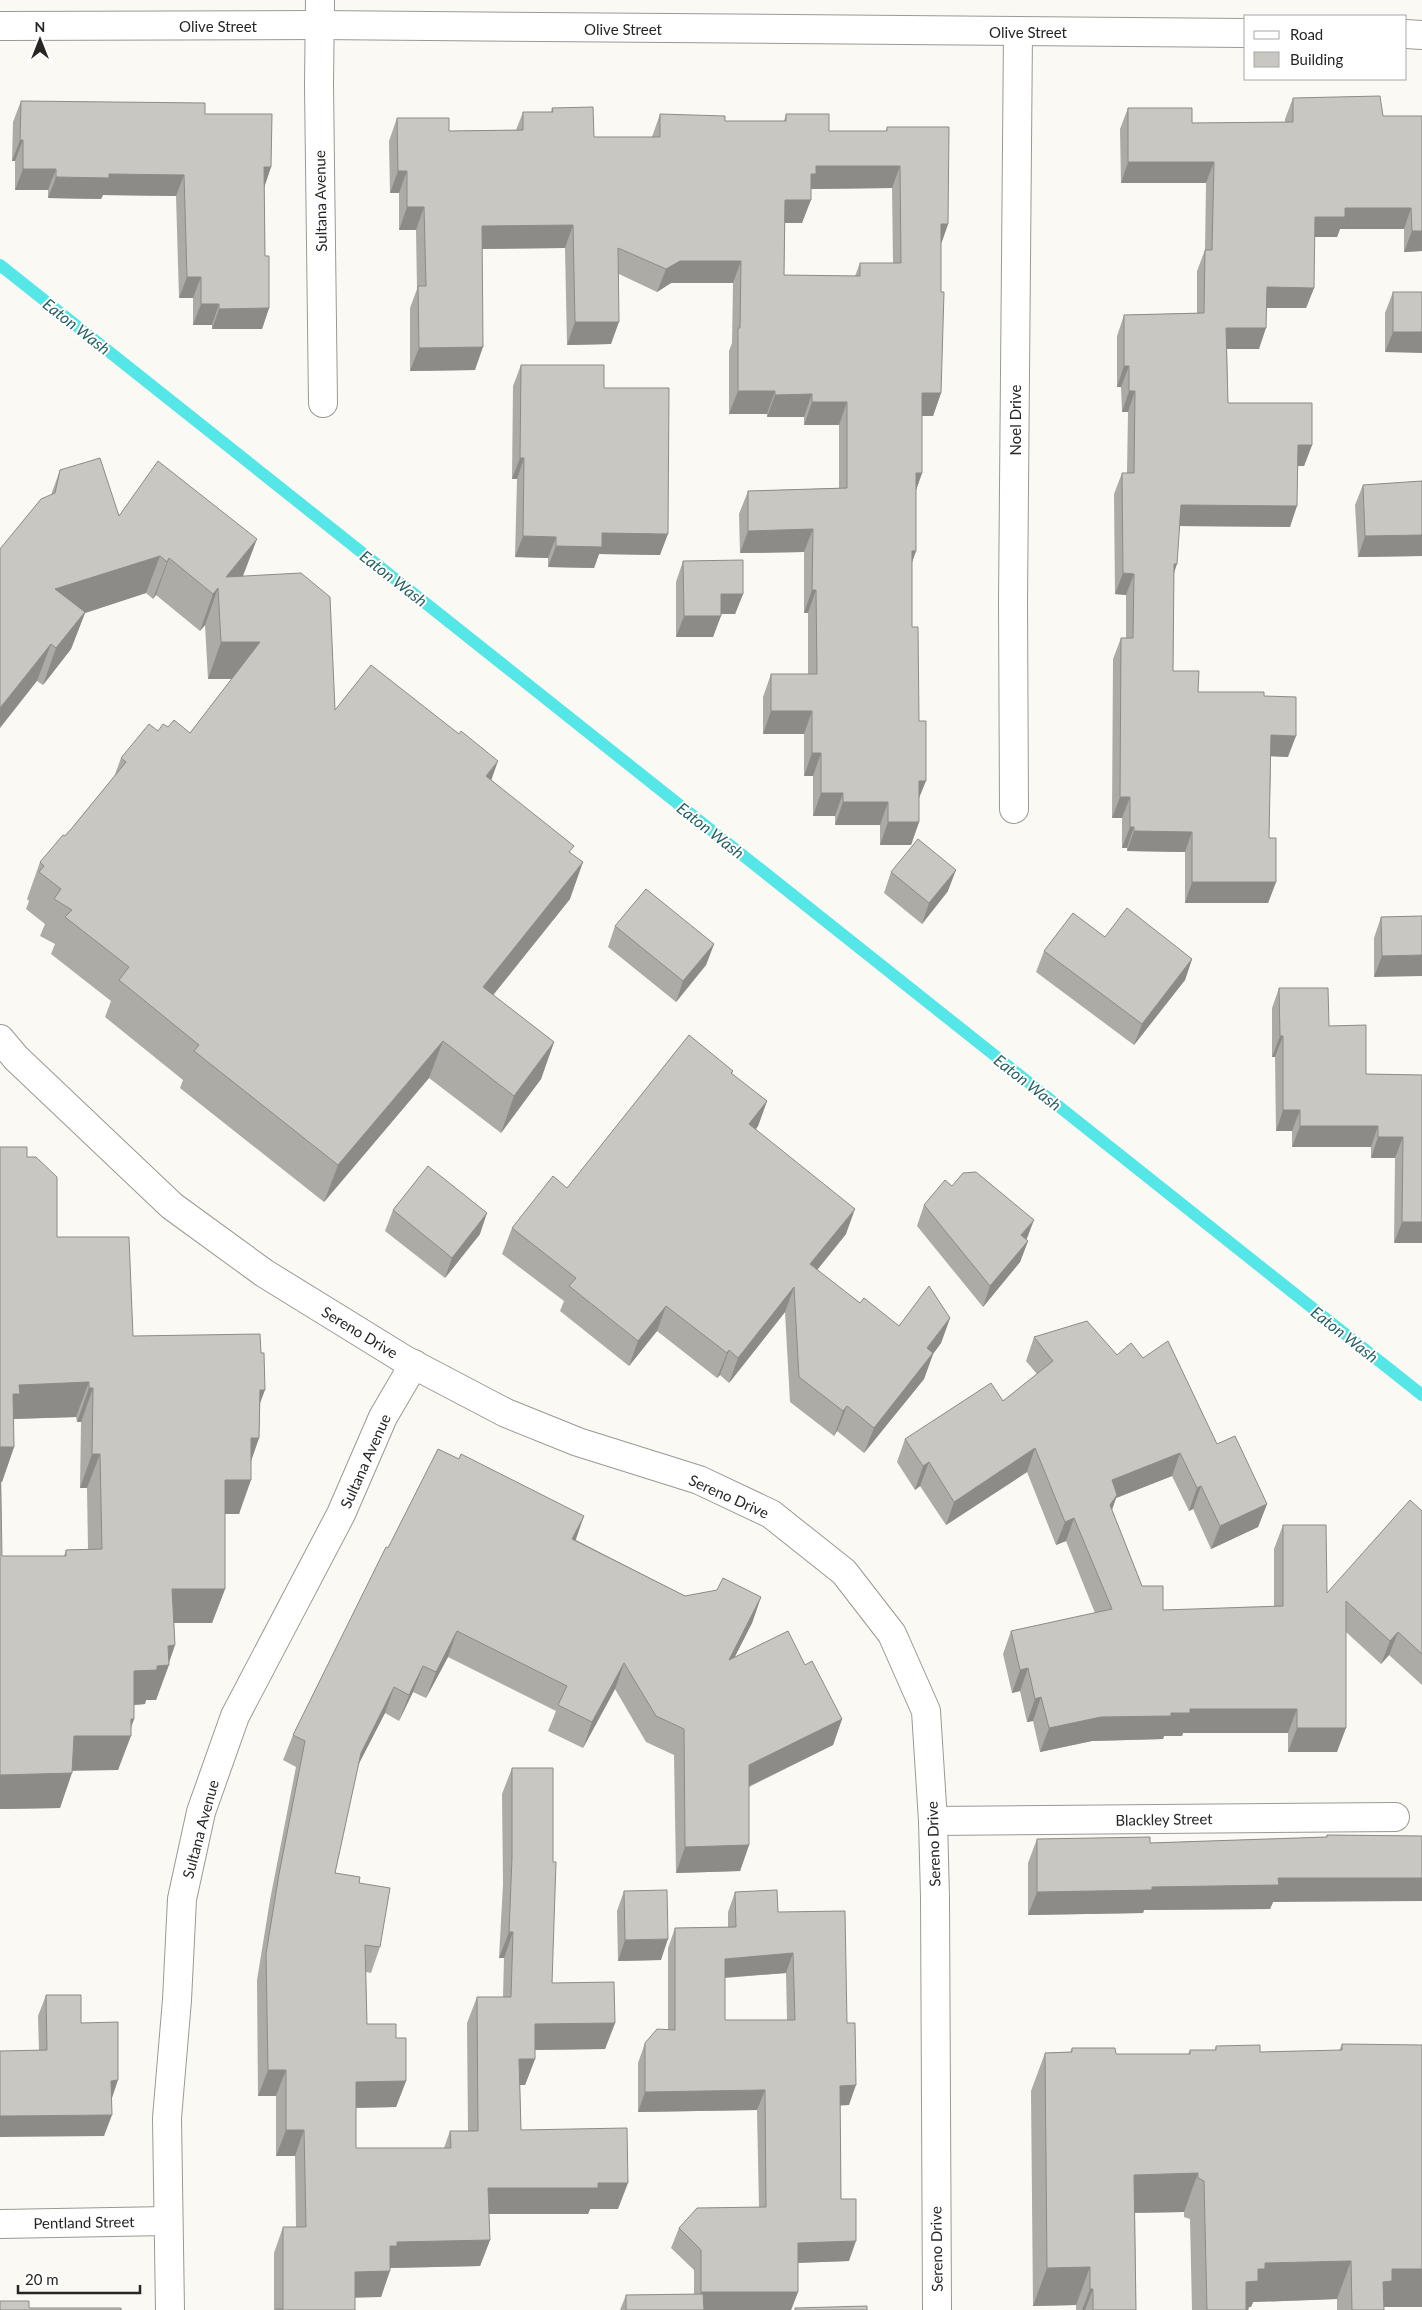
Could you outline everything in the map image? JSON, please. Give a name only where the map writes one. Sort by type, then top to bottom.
[{"type":"street","name":"Olive Street","points":[[0,26],[320,13],[1018,32],[1244,33]]},
{"type":"street","name":"Sultana Avenue","points":[[320,13],[323,402]]},
{"type":"street","name":"Noel Drive","points":[[1014,809],[1013,592],[1018,32]]},
{"type":"street","points":[[1407,34],[1422,34]]},
{"type":"street","name":"Sereno Drive","points":[[0,1039],[16,1058],[172,1206],[264,1273],[414,1364],[506,1412],[578,1442],[699,1480],[772,1514],[844,1572],[892,1634],[926,1711],[933,1821],[937,2310]]},
{"type":"street","name":"Sultana Avenue","points":[[170,2310],[167,2118],[177,2000],[182,1899],[201,1812],[235,1716],[341,1514],[384,1417],[414,1364]]},
{"type":"street","name":"Blackley Street","points":[[933,1821],[1395,1817]]},
{"type":"street","name":"Pentland Street","points":[[0,2224],[168,2221]]},
{"type":"building","points":[[1380,96],[1383,116],[1422,116],[1422,231],[1412,231],[1411,208],[1345,208],[1345,217],[1315,217],[1314,288],[1267,287],[1266,328],[1226,328],[1228,403],[1312,403],[1312,445],[1298,445],[1297,506],[1181,505],[1177,564],[1174,564],[1173,671],[1199,671],[1198,692],[1264,692],[1264,696],[1296,697],[1296,736],[1271,735],[1269,838],[1276,838],[1276,882],[1192,882],[1192,832],[1134,831],[1134,827],[1130,827],[1130,797],[1120,797],[1121,638],[1133,638],[1134,574],[1123,573],[1122,473],[1134,473],[1135,391],[1129,391],[1129,366],[1124,366],[1124,315],[1204,313],[1205,250],[1212,250],[1214,162],[1128,162],[1128,108],[1192,108],[1192,123],[1293,122],[1293,98]]},
{"type":"building","points":[[21,101],[205,103],[205,114],[272,114],[271,167],[264,167],[265,256],[269,256],[269,308],[219,309],[219,304],[201,304],[201,277],[187,277],[184,175],[109,174],[109,178],[56,177],[56,169],[23,169],[23,140],[20,140]]},
{"type":"building","points":[[593,107],[594,137],[660,137],[660,114],[725,116],[725,121],[786,121],[786,114],[829,114],[829,131],[887,131],[887,127],[949,127],[948,224],[941,224],[941,292],[944,292],[941,393],[922,393],[922,473],[916,473],[916,551],[912,551],[912,627],[918,627],[919,721],[926,721],[926,781],[919,781],[919,822],[888,822],[888,802],[843,802],[843,793],[821,793],[821,753],[812,753],[812,711],[771,711],[771,674],[817,674],[816,590],[812,590],[813,529],[748,531],[748,491],[847,488],[847,402],[812,402],[812,394],[775,395],[775,391],[738,391],[741,261],[680,261],[666,269],[618,248],[619,322],[575,322],[573,225],[482,226],[483,347],[419,348],[418,286],[426,286],[424,207],[407,207],[407,171],[398,171],[397,118],[449,118],[449,131],[523,130],[523,112],[553,112],[552,108]],"holes":[[[816,166],[900,166],[901,263],[860,263],[860,276],[784,275],[785,200],[811,200],[811,174],[816,174]]]},
{"type":"building","points":[[1393,292],[1422,292],[1422,332],[1393,332]]},
{"type":"building","points":[[521,365],[604,365],[604,388],[669,388],[668,534],[602,533],[602,547],[556,546],[556,537],[523,536],[524,458],[520,458]]},
{"type":"building","points":[[100,458],[119,516],[158,461],[257,539],[226,577],[301,573],[330,597],[335,710],[371,665],[459,734],[461,731],[498,761],[486,776],[574,846],[569,852],[583,862],[483,987],[554,1042],[514,1096],[443,1041],[338,1165],[194,1051],[199,1045],[119,980],[129,967],[65,917],[72,910],[54,899],[61,889],[39,872],[44,866],[40,862],[63,835],[65,836],[72,828],[126,762],[121,758],[149,724],[158,731],[163,724],[168,727],[174,720],[190,733],[260,642],[221,642],[218,588],[213,594],[169,558],[167,562],[160,556],[55,589],[85,612],[56,648],[51,644],[0,708],[0,549],[41,499],[55,493],[60,470]]},
{"type":"building","points":[[1422,481],[1422,535],[1365,536],[1363,485]]},
{"type":"building","points":[[743,560],[743,594],[721,594],[721,616],[684,616],[683,561]]},
{"type":"building","points":[[918,839],[956,870],[929,903],[891,872]]},
{"type":"building","points":[[646,889],[714,944],[683,981],[615,926]]},
{"type":"building","points":[[1127,908],[1192,959],[1142,1024],[1044,951],[1073,913],[1105,937]]},
{"type":"building","points":[[1422,916],[1422,955],[1382,956],[1381,917]]},
{"type":"building","points":[[1279,988],[1328,988],[1329,1026],[1366,1025],[1366,1074],[1422,1075],[1422,1222],[1402,1222],[1403,1137],[1378,1137],[1378,1126],[1300,1126],[1300,1110],[1283,1110],[1283,1036],[1280,1036]]},
{"type":"building","points":[[689,1035],[733,1071],[731,1073],[767,1101],[749,1124],[855,1209],[810,1264],[860,1303],[864,1298],[899,1326],[929,1286],[950,1318],[927,1348],[933,1353],[874,1428],[847,1406],[843,1411],[799,1377],[794,1287],[738,1358],[729,1350],[727,1353],[666,1306],[638,1341],[569,1286],[576,1278],[512,1228],[553,1176],[567,1188]]},
{"type":"building","points":[[0,1147],[27,1147],[27,1157],[36,1157],[57,1177],[57,1237],[129,1237],[133,1336],[260,1334],[261,1353],[264,1353],[265,1390],[260,1390],[259,1438],[251,1438],[251,1480],[225,1480],[225,1589],[172,1589],[175,1645],[168,1646],[169,1665],[157,1666],[157,1670],[134,1671],[134,1719],[131,1719],[131,1736],[74,1736],[72,1773],[0,1775]],"holes":[[[89,1382],[89,1388],[93,1388],[92,1454],[100,1454],[102,1549],[66,1550],[66,1556],[2,1556],[0,1447],[14,1447],[13,1394],[20,1394],[19,1385]]]},
{"type":"building","points":[[428,1166],[487,1213],[452,1258],[393,1210]]},
{"type":"building","points":[[976,1172],[1034,1220],[1021,1235],[1028,1241],[990,1286],[924,1205],[945,1180],[952,1186],[963,1173]]},
{"type":"building","points":[[1087,1321],[1117,1355],[1131,1343],[1143,1358],[1168,1341],[1217,1444],[1235,1436],[1267,1504],[1220,1526],[1201,1486],[1197,1488],[1180,1453],[1112,1480],[1117,1495],[1110,1505],[1142,1586],[1163,1586],[1163,1610],[1283,1606],[1283,1525],[1326,1525],[1327,1593],[1410,1500],[1422,1511],[1422,1654],[1398,1632],[1390,1641],[1346,1601],[1346,1728],[1297,1728],[1297,1709],[1190,1709],[1190,1713],[1171,1713],[1171,1716],[1101,1717],[1049,1728],[1041,1697],[1035,1699],[1028,1668],[1020,1670],[1011,1631],[1112,1609],[1074,1518],[1065,1522],[1035,1448],[954,1502],[929,1462],[923,1466],[905,1439],[991,1383],[1003,1401],[1053,1361],[1034,1337]]},
{"type":"building","points":[[438,1449],[459,1459],[461,1454],[584,1516],[572,1539],[685,1596],[717,1590],[723,1578],[761,1597],[729,1660],[788,1631],[805,1665],[812,1661],[842,1719],[749,1765],[749,1845],[685,1847],[684,1729],[656,1716],[624,1663],[592,1722],[558,1705],[567,1686],[457,1631],[436,1672],[423,1666],[409,1695],[394,1687],[361,1753],[335,1873],[360,1877],[359,1883],[390,1888],[380,1947],[365,1945],[367,2024],[396,2024],[396,2038],[406,2038],[406,2081],[356,2082],[356,2148],[451,2148],[450,2131],[478,2131],[477,1997],[511,1997],[513,1932],[509,1932],[512,1858],[512,1768],[553,1768],[553,1862],[556,1862],[552,1983],[614,1982],[615,2023],[535,2024],[535,2059],[519,2059],[521,2130],[627,2128],[628,2183],[598,2183],[598,2188],[488,2188],[490,2240],[397,2242],[397,2246],[390,2246],[390,2271],[355,2272],[355,2310],[276,2310],[283,2309],[283,2227],[306,2227],[304,2130],[286,2130],[286,2070],[268,2070],[266,1954],[279,1874],[305,1741],[293,1735],[386,1547],[388,1548]]},
{"type":"building","points":[[1327,1835],[1422,1836],[1422,1878],[1278,1878],[1279,1885],[1152,1887],[1152,1890],[1037,1892],[1037,1839],[1150,1837],[1150,1843],[1327,1837]]},
{"type":"building","points":[[667,1890],[668,1939],[625,1940],[624,1891]]},
{"type":"building","points":[[777,1890],[778,1912],[845,1911],[847,2023],[855,2023],[856,2085],[840,2086],[841,2199],[856,2199],[856,2241],[798,2243],[798,2292],[701,2292],[701,2250],[679,2228],[697,2208],[766,2207],[765,2090],[645,2092],[645,2043],[657,2029],[675,2030],[675,1928],[736,1927],[735,1892]],"holes":[[[793,1953],[795,2020],[725,2020],[725,1959]]]},
{"type":"building","points":[[46,1995],[81,1995],[81,2023],[118,2022],[118,2080],[111,2081],[112,2115],[0,2116],[0,2051],[47,2050]]},
{"type":"building","points":[[1342,2044],[1422,2045],[1422,2269],[1392,2269],[1392,2281],[1383,2282],[1384,2310],[1352,2310],[1351,2261],[1265,2263],[1265,2269],[1258,2269],[1258,2281],[1246,2282],[1246,2310],[1207,2310],[1204,2181],[1198,2178],[1198,2173],[1134,2175],[1136,2310],[1093,2310],[1093,2289],[1090,2289],[1090,2267],[1047,2268],[1045,2053],[1072,2052],[1072,2048],[1115,2048],[1116,2054],[1190,2054],[1190,2050],[1216,2050],[1216,2046],[1260,2045],[1260,2052],[1342,2050]]},
{"type":"building","points":[[703,2294],[704,2310],[626,2310],[626,2295]]},
{"type":"building","points":[[0,2301],[29,2301],[29,2308],[121,2308],[121,2310],[0,2310]]},
{"type":"building","points":[[867,2306],[867,2310],[795,2310],[795,2308]]},
{"type":"waterway","name":"Eaton Wash","points":[[0,265],[1422,1395]]}]
